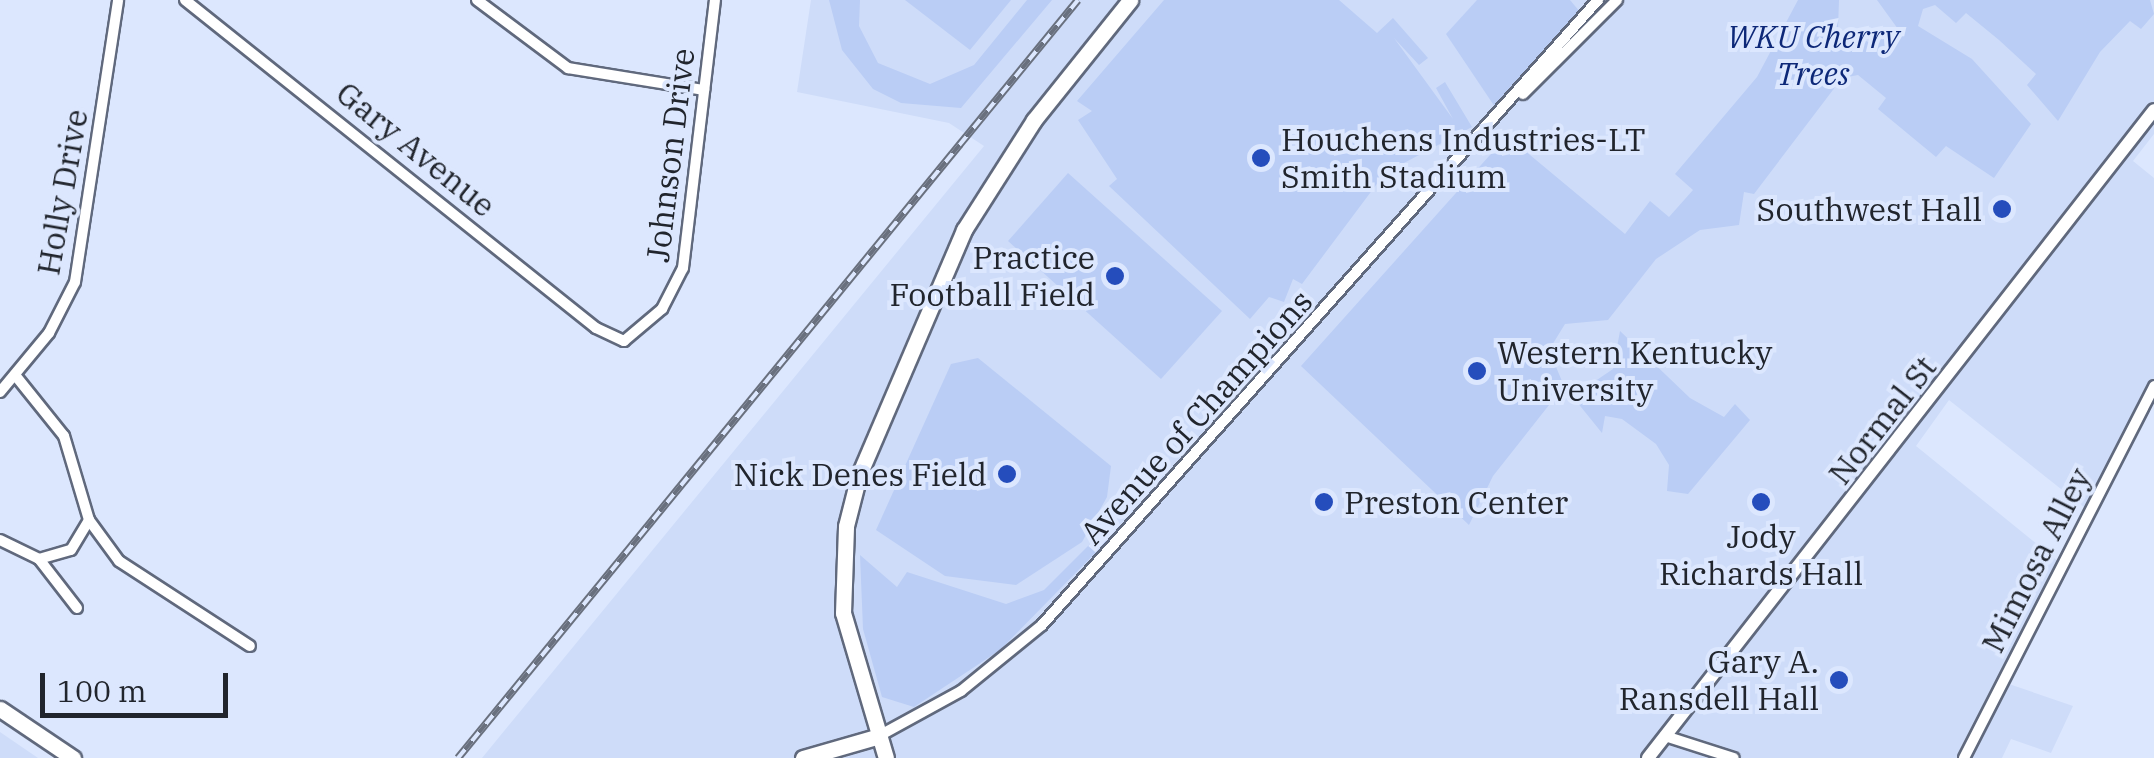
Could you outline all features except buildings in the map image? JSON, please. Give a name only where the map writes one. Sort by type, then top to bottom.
[{"type":"main road","points":[[886,758],[876,737],[842,596],[846,526],[866,454],[964,230],[1034,120],[1130,0]]},
{"type":"main road","points":[[0,709],[73,758]]},
{"type":"main road","points":[[803,758],[876,737]]},
{"type":"street","name":"Holly Drive","points":[[0,392],[75,282],[118,0]]},
{"type":"street","name":"Gary Avenue","points":[[185,0],[614,339]]},
{"type":"street","points":[[478,0],[568,68],[704,90]]},
{"type":"street","name":"Johnson Drive","points":[[614,339],[643,332],[679,280],[714,0]]},
{"type":"street","name":"Avenue of Champions","points":[[1523,94],[1598,0]]},
{"type":"street","name":"Avenue of Champions","points":[[876,737],[961,690],[1042,626],[1523,94],[1616,0]]},
{"type":"street","name":"Normal St","points":[[1648,758],[2154,110]]},
{"type":"street","points":[[15,375],[71,449],[89,520],[141,581],[250,646]]},
{"type":"street","name":"Mimosa Alley","points":[[1964,758],[2154,386]]},
{"type":"street","points":[[38,559],[72,550],[89,520]]},
{"type":"street","points":[[0,540],[38,559],[77,608]]},
{"type":"street","points":[[1665,736],[1734,758]]},
{"type":"shaded area","name":"Western Kentucky University","points":[[811,0],[2154,0],[2154,134],[2133,161],[2154,178],[2154,388],[2090,512],[1949,400],[1916,446],[2064,566],[2006,683],[2073,706],[2051,753],[2011,739],[2002,758],[482,758],[984,146],[949,123],[797,92]]},
{"type":"shaded area","points":[[0,732],[38,758],[0,758]]},
{"type":"green space","points":[[829,0],[860,0],[859,26],[878,63],[930,84],[974,65],[1027,0],[1052,0],[961,108],[901,103],[873,89],[842,50]]},
{"type":"green space","points":[[905,0],[1011,0],[970,50]]},
{"type":"green space","name":"Houchens Industries-LT Smith Stadium","points":[[1164,0],[1339,0],[1377,33],[1393,18],[1428,58],[1419,65],[1394,38],[1453,119],[1436,88],[1445,82],[1472,127],[1385,173],[1302,284],[1293,279],[1284,302],[1269,297],[1250,319],[1109,186],[1117,179],[1078,120],[1092,111],[1077,101]]},
{"type":"green space","points":[[1477,0],[1570,0],[1580,12],[1495,107],[1446,34]]},
{"type":"green space","name":"WKU Cherry Trees","points":[[1798,0],[1839,0],[1838,29],[1873,44],[1898,29],[1877,0],[2150,0],[2154,14],[2141,29],[2130,21],[2100,52],[2058,121],[2027,85],[2036,74],[1999,40],[1966,13],[1956,23],[1935,5],[1923,9],[1918,26],[1972,59],[2031,124],[1994,178],[1946,146],[1936,157],[1878,109],[1886,98],[1858,75],[1842,78],[1754,194],[1744,192],[1739,225],[1700,230],[1656,259],[1608,320],[1565,324],[1549,350],[1564,386],[1493,476],[1469,525],[1301,366],[1507,136],[1625,234],[1650,201],[1669,217],[1693,190],[1675,174],[1757,77]]},
{"type":"green space","name":"Practice Football Field","points":[[1068,173],[1222,311],[1161,379],[1008,241]]},
{"type":"green space","points":[[1620,331],[1690,398],[1724,417],[1735,404],[1750,420],[1688,494],[1667,491],[1669,465],[1656,444],[1622,419],[1605,416],[1602,433],[1564,386],[1588,386],[1613,369]]},
{"type":"green space","name":"Nick Denes Field","points":[[978,358],[1111,466],[1107,497],[1082,542],[1016,585],[945,576],[876,530],[951,364]]},
{"type":"green space","points":[[1097,537],[1107,541],[1000,650],[914,707],[882,697],[863,629],[860,555],[897,587],[907,572],[1006,604],[1044,590]]},
{"type":"railway","points":[[458,758],[1078,0]]},
{"type":"place","name":"Houchens Industries-LT Smith Stadium","points":[[1261,158]]},
{"type":"place","name":"Southwest Hall","points":[[2002,209]]},
{"type":"place","name":"Practice Football Field","points":[[1115,276]]},
{"type":"place","name":"Western Kentucky University","points":[[1477,371]]},
{"type":"place","name":"Nick Denes Field","points":[[1007,474]]},
{"type":"place","name":"Preston Center","points":[[1324,502]]},
{"type":"place","name":"Jody Richards Hall","points":[[1761,502]]},
{"type":"place","name":"Gary A. Ransdell Hall","points":[[1839,680]]}]
